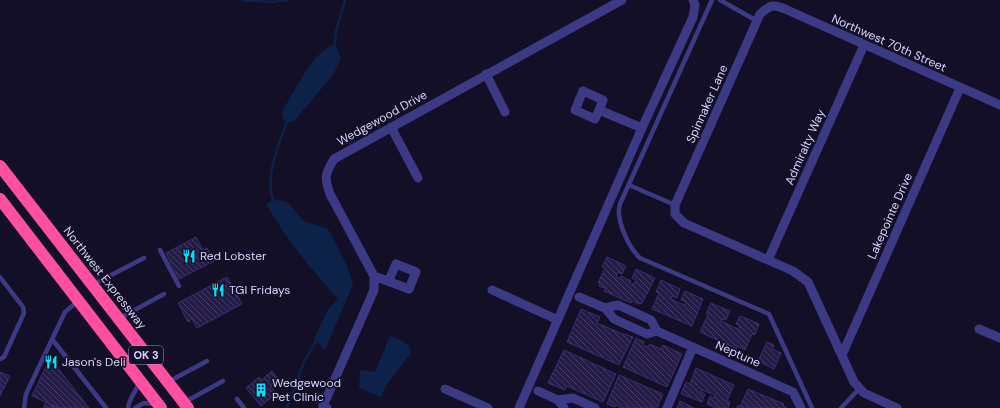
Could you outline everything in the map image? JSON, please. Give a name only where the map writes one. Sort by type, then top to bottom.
[{"type":"highway","name":"Northwest Expressway","points":[[0,166],[185,405]]},
{"type":"highway","name":"OK 3","points":[[0,199],[159,406]]},
{"type":"street","name":"Wedgewood Drive","points":[[374,276],[330,194],[326,173],[334,159],[622,0]]},
{"type":"street","points":[[519,408],[642,128],[693,18],[695,5],[693,0]]},
{"type":"street","name":"Spinnaker Lane","points":[[675,210],[760,14],[768,7]]},
{"type":"street","name":"Northwest 70th Street","points":[[768,7],[779,7],[1000,105]]},
{"type":"street","name":"Admiralty Way","points":[[768,260],[864,45]]},
{"type":"street","points":[[486,74],[504,112]]},
{"type":"street","name":"Lakepointe Drive","points":[[842,354],[960,88]]},
{"type":"street","points":[[599,110],[642,128]]},
{"type":"street","points":[[391,127],[418,178]]},
{"type":"street","points":[[675,210],[684,223],[793,271],[808,282],[854,382],[859,389],[897,408]]},
{"type":"street","points":[[327,408],[323,406],[374,290],[374,276],[389,280]]},
{"type":"street","points":[[492,290],[558,320]]},
{"type":"street","name":"Neptune","points":[[579,297],[605,308],[614,319],[640,331],[647,334],[657,331],[794,392],[801,408]]},
{"type":"street","name":"Neptune","points":[[605,308],[618,305],[652,320],[657,331]]},
{"type":"street","points":[[979,329],[1000,338]]},
{"type":"street","points":[[667,408],[693,347]]},
{"type":"street","points":[[444,389],[488,408]]},
{"type":"street","points":[[538,391],[561,404],[573,398],[595,408]]},
{"type":"lane","points":[[712,0],[629,184],[619,209],[619,215],[629,247],[640,258],[769,314],[812,408]]},
{"type":"lane","points":[[720,0],[757,21]]},
{"type":"lane","points":[[629,184],[675,210]]},
{"type":"lane","points":[[160,250],[179,286]]},
{"type":"lane","points":[[92,285],[144,258]]},
{"type":"lane","points":[[0,277],[23,307],[24,313],[4,357],[0,359]]},
{"type":"lane","points":[[118,319],[164,294]]},
{"type":"lane","points":[[24,408],[26,394],[65,312],[78,300]]},
{"type":"lane","points":[[52,338],[106,408]]},
{"type":"lane","points":[[167,382],[207,361]]},
{"type":"lane","points":[[128,408],[129,401],[134,395],[140,381]]},
{"type":"lane","points":[[185,405],[223,381]]},
{"type":"lane","points":[[842,408],[859,389]]},
{"type":"lane","points":[[237,399],[244,408]]},
{"type":"lane","points":[[135,408],[144,403],[159,406]]},
{"type":"water","points":[[335,44],[341,59],[333,75],[295,120],[286,124],[282,115],[284,108],[300,81],[312,62],[327,48]]},
{"type":"water","points":[[273,200],[286,201],[304,221],[328,229],[346,263],[353,284],[325,350],[314,339],[328,309],[338,299],[290,242],[266,204]]},
{"type":"water","points":[[390,336],[407,344],[411,353],[387,384],[381,397],[359,388],[360,370],[375,372]]},
{"type":"building","name":"Red Lobster","points":[[196,237],[203,250],[207,248],[214,261],[179,279],[166,253]]},
{"type":"building","points":[[607,257],[626,266],[622,274],[618,272],[616,277],[620,278],[621,276],[631,281],[630,283],[634,284],[636,280],[632,278],[636,269],[655,278],[642,303],[639,304],[632,301],[631,303],[604,291],[605,288],[599,286],[600,284],[598,283],[605,268],[602,267]]},
{"type":"building","name":"TGI Fridays","points":[[227,277],[242,304],[197,328],[192,319],[188,322],[178,303]]},
{"type":"building","points":[[661,280],[680,289],[677,298],[672,296],[671,299],[684,305],[686,302],[681,300],[685,291],[703,299],[692,326],[652,309],[659,293],[656,292]]},
{"type":"building","points":[[711,303],[730,311],[726,320],[723,319],[721,321],[738,329],[740,326],[736,324],[740,316],[759,324],[755,335],[752,334],[745,350],[737,346],[736,349],[700,332],[708,315],[706,314]]},
{"type":"building","points":[[581,309],[600,317],[597,323],[633,337],[619,365],[567,342]]},
{"type":"building","points":[[636,338],[644,342],[643,345],[648,347],[650,344],[661,349],[663,345],[682,354],[667,387],[623,367]]},
{"type":"building","points":[[767,342],[774,345],[772,349],[781,353],[774,369],[758,361]]},
{"type":"building","points":[[564,350],[616,374],[603,402],[567,386],[565,390],[548,383]]},
{"type":"building","points":[[50,358],[89,408],[59,408],[32,396]]},
{"type":"building","points":[[696,368],[734,385],[727,401],[730,402],[728,408],[716,408],[707,404],[710,396],[714,398],[715,395],[702,390],[701,392],[705,394],[702,402],[681,394],[686,382],[690,384]]},
{"type":"building","name":"Wedgewood Pet Clinic","points":[[272,371],[279,381],[271,387],[276,393],[261,406],[246,388],[259,377],[261,380]]},
{"type":"building","points":[[0,372],[10,376],[0,396]]},
{"type":"building","points":[[619,375],[663,394],[657,408],[621,408],[616,405],[615,407],[607,404]]},
{"type":"building","points":[[748,389],[784,404],[783,406],[787,408],[737,408],[738,405],[740,407]]},
{"type":"building","points":[[680,401],[694,408],[677,408]]},
{"type":"building","points":[[46,402],[59,408],[43,408]]},
{"type":"waterway","points":[[243,0],[271,2],[287,0]]},
{"type":"waterway","points":[[335,44],[336,31],[345,0]]},
{"type":"waterway","points":[[273,200],[271,191],[271,171],[286,124]]},
{"type":"waterway","points":[[287,408],[304,362],[316,341]]},
{"type":"place","name":"Red Lobster","points":[[189,256]]},
{"type":"place","name":"TGI Fridays","points":[[218,290]]},
{"type":"place","name":"Jason's Deli","points":[[51,362]]},
{"type":"place","name":"Wedgewood Pet Clinic","points":[[261,390]]}]
